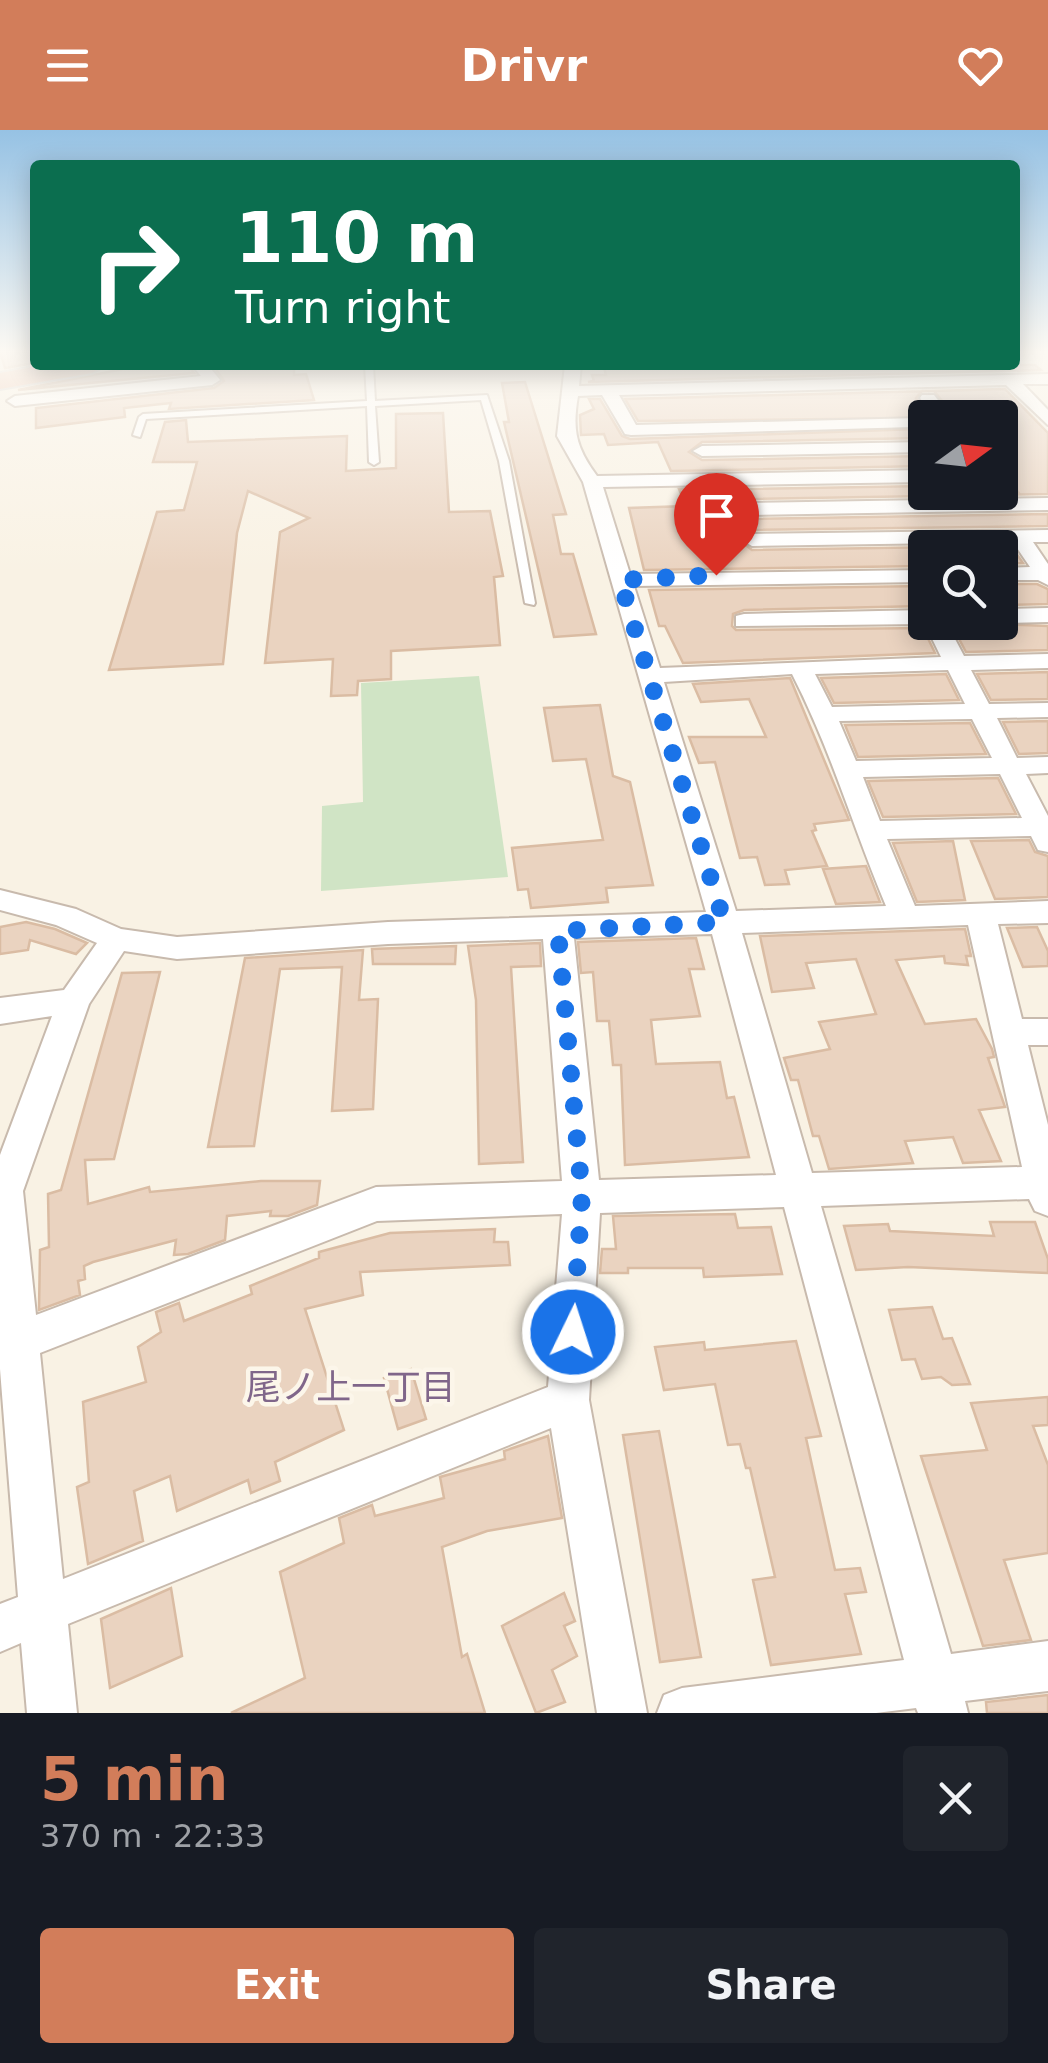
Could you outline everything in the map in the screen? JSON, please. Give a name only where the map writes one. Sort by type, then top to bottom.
[{"type":"street","points":[[562,426],[562,439],[592,482],[724,922],[795,1191],[939,1697]]},
{"type":"street","points":[[628,426],[630,430],[768,426]]},
{"type":"street","points":[[831,426],[889,538],[908,563]]},
{"type":"street","points":[[702,451],[908,447]]},
{"type":"street","points":[[592,482],[908,476]]},
{"type":"street","points":[[723,480],[742,509],[1048,504]]},
{"type":"street","points":[[1018,536],[1048,536]]},
{"type":"street","points":[[1018,536],[1047,575]]},
{"type":"street","points":[[752,540],[908,538]]},
{"type":"street","points":[[1018,574],[1047,575]]},
{"type":"street","points":[[620,580],[716,575],[908,576]]},
{"type":"street","points":[[1018,616],[1048,615]]},
{"type":"street","points":[[744,621],[908,617]]},
{"type":"street","points":[[943,640],[1045,833]]},
{"type":"street","points":[[649,676],[800,666],[1048,661]]},
{"type":"street","points":[[800,666],[826,714],[866,830],[904,915]]},
{"type":"street","points":[[826,714],[1048,710]]},
{"type":"street","points":[[844,768],[1048,765]]},
{"type":"street","points":[[866,830],[1045,833]]},
{"type":"street","points":[[0,900],[66,917],[116,938],[177,948],[322,936],[1048,912]]},
{"type":"street","points":[[8,1346],[376,1204],[582,1195],[1046,1188],[980,912]]},
{"type":"street","points":[[558,931],[582,1195],[568,1400],[622,1713]]},
{"type":"street","points":[[52,1713],[21,1620],[4,1191],[74,1000],[116,938]]},
{"type":"street","points":[[0,1011],[74,1000]]},
{"type":"street","points":[[1007,1032],[1048,1032]]},
{"type":"street","points":[[21,1620],[568,1400]]},
{"type":"street","points":[[682,1713],[939,1697],[1048,1666]]},
{"type":"lane","points":[[138,436],[141,426]]},
{"type":"lane","points":[[373,426],[374,462]]},
{"type":"lane","points":[[493,426],[504,461],[530,604]]},
{"type":"green space","points":[[479,676],[508,877],[321,891],[322,806],[363,802],[361,683]]},
{"type":"building","points":[[164,426],[187,426],[188,442],[347,436],[346,471],[396,468],[396,426],[444,426],[449,512],[490,511],[503,576],[494,577],[500,645],[391,651],[391,679],[358,681],[357,695],[331,696],[333,659],[265,663],[280,532],[309,518],[248,491],[237,533],[223,664],[109,670],[157,512],[184,510],[197,462],[153,462]]},
{"type":"building","points":[[505,426],[539,426],[566,514],[553,515],[561,554],[573,554],[596,634],[554,637]]},
{"type":"building","points":[[581,426],[616,426],[622,436],[630,439],[908,429],[908,438],[702,442],[689,452],[702,460],[908,456],[908,466],[671,471],[658,442],[608,445],[604,434],[581,435]]},
{"type":"building","points":[[1018,426],[1041,426],[1048,433],[1048,494],[1018,495]]},
{"type":"building","points":[[908,486],[908,496],[750,499],[743,489]]},
{"type":"building","points":[[679,489],[715,489],[732,515],[742,519],[1048,514],[1048,526],[752,530],[738,539],[752,550],[908,548],[908,566],[644,570],[629,508],[686,506]]},
{"type":"building","points":[[1018,584],[1037,584],[1048,589],[1048,604],[1018,605]]},
{"type":"building","points":[[908,586],[908,606],[744,610],[733,614],[732,626],[736,630],[908,628],[908,640],[929,640],[935,653],[683,663],[665,626],[659,626],[649,590]]},
{"type":"building","points":[[1018,625],[1048,626],[1048,650],[966,652],[960,640],[1018,640]]},
{"type":"building","points":[[1048,672],[1048,699],[991,700],[977,674]]},
{"type":"building","points":[[946,674],[959,700],[834,703],[821,678]]},
{"type":"building","points":[[790,678],[849,820],[814,824],[816,830],[812,831],[827,866],[785,870],[789,884],[765,885],[757,857],[740,858],[715,762],[699,763],[689,737],[766,737],[749,699],[701,702],[693,684]]},
{"type":"building","points":[[600,705],[613,776],[630,782],[653,885],[606,888],[608,902],[531,908],[528,889],[518,890],[512,848],[603,840],[586,759],[553,761],[544,708]]},
{"type":"building","points":[[1048,721],[1048,753],[1019,754],[1003,722]]},
{"type":"building","points":[[970,723],[986,754],[858,757],[845,725]]},
{"type":"building","points":[[998,778],[1016,814],[883,817],[868,781]]},
{"type":"building","points":[[1029,840],[1035,852],[1048,856],[1048,897],[995,899],[971,841]]},
{"type":"building","points":[[953,841],[965,900],[917,902],[893,843]]},
{"type":"building","points":[[866,866],[880,902],[836,904],[823,869]]},
{"type":"building","points":[[26,922],[87,943],[76,954],[30,940],[28,950],[0,954],[0,927]]},
{"type":"building","points":[[1037,927],[1048,951],[1048,966],[1023,967],[1007,928]]},
{"type":"building","points":[[965,929],[971,956],[966,956],[968,965],[945,963],[944,956],[896,960],[925,1024],[976,1019],[992,1049],[994,1057],[988,1058],[1005,1107],[979,1110],[1001,1161],[963,1163],[953,1137],[905,1141],[913,1163],[829,1169],[819,1136],[813,1136],[798,1080],[791,1080],[784,1058],[830,1049],[819,1022],[876,1014],[856,959],[806,963],[814,988],[772,992],[760,936]]},
{"type":"building","points":[[696,938],[704,969],[689,969],[700,1016],[651,1020],[656,1064],[720,1062],[727,1098],[734,1097],[749,1157],[625,1165],[621,1065],[613,1065],[609,1021],[597,1021],[593,972],[581,973],[578,942]]},
{"type":"building","points":[[540,943],[541,966],[511,967],[523,1162],[479,1164],[476,1000],[468,946]]},
{"type":"building","points":[[456,946],[455,964],[373,964],[372,949]]},
{"type":"building","points":[[363,950],[359,1000],[378,999],[373,1109],[332,1111],[342,967],[280,969],[254,1146],[208,1147],[245,958]]},
{"type":"building","points":[[160,972],[114,1159],[85,1160],[88,1204],[149,1187],[150,1192],[261,1181],[320,1181],[317,1205],[288,1216],[270,1216],[271,1211],[227,1216],[225,1240],[188,1254],[174,1255],[176,1240],[93,1262],[84,1266],[85,1279],[78,1281],[80,1295],[39,1310],[40,1250],[49,1247],[48,1194],[61,1190],[122,973]]},
{"type":"building","points":[[735,1214],[738,1228],[771,1227],[782,1274],[704,1277],[703,1268],[628,1268],[628,1273],[600,1273],[602,1249],[616,1249],[613,1216]]},
{"type":"building","points":[[990,1222],[1035,1222],[1048,1259],[1048,1273],[908,1267],[856,1270],[844,1226],[888,1224],[890,1231],[994,1236]]},
{"type":"building","points":[[495,1229],[494,1242],[508,1242],[510,1265],[360,1272],[363,1295],[305,1309],[344,1430],[275,1462],[280,1481],[251,1493],[248,1480],[177,1511],[170,1476],[134,1491],[143,1541],[88,1564],[77,1487],[89,1482],[83,1402],[146,1382],[138,1347],[161,1332],[156,1312],[179,1303],[184,1321],[252,1294],[250,1286],[319,1258],[319,1252],[390,1233]]},
{"type":"building","points":[[932,1307],[943,1339],[952,1338],[970,1384],[952,1385],[941,1377],[922,1379],[915,1359],[902,1360],[889,1310]]},
{"type":"building","points":[[796,1341],[821,1436],[806,1438],[835,1570],[860,1568],[866,1592],[845,1594],[861,1654],[771,1665],[753,1580],[775,1577],[750,1468],[746,1468],[740,1444],[728,1445],[715,1384],[664,1390],[655,1347],[704,1342],[705,1350]]},
{"type":"building","points":[[411,1369],[426,1419],[398,1429],[384,1378]]},
{"type":"building","points":[[1048,1397],[1048,1425],[1033,1426],[1048,1465],[1048,1553],[1004,1560],[1031,1640],[983,1646],[921,1456],[987,1450],[971,1403]]},
{"type":"building","points":[[659,1431],[701,1657],[660,1662],[623,1435]]},
{"type":"building","points":[[548,1436],[562,1518],[487,1531],[442,1547],[462,1657],[467,1654],[485,1713],[231,1713],[305,1678],[280,1572],[344,1543],[339,1518],[372,1505],[375,1516],[444,1498],[440,1477],[505,1459],[504,1451]]},
{"type":"building","points":[[171,1588],[182,1656],[110,1688],[101,1619]]},
{"type":"building","points":[[564,1593],[575,1621],[564,1626],[577,1656],[552,1670],[565,1702],[536,1713],[502,1626]]},
{"type":"building","points":[[1048,1695],[1048,1713],[987,1713],[986,1702]]},
{"type":"district","name":"尾ノ上一丁目","points":[[351,1387]]},
{"type":"route","points":[[573,1332],[582,1195],[558,931],[724,922],[620,580],[716,575]]}]
